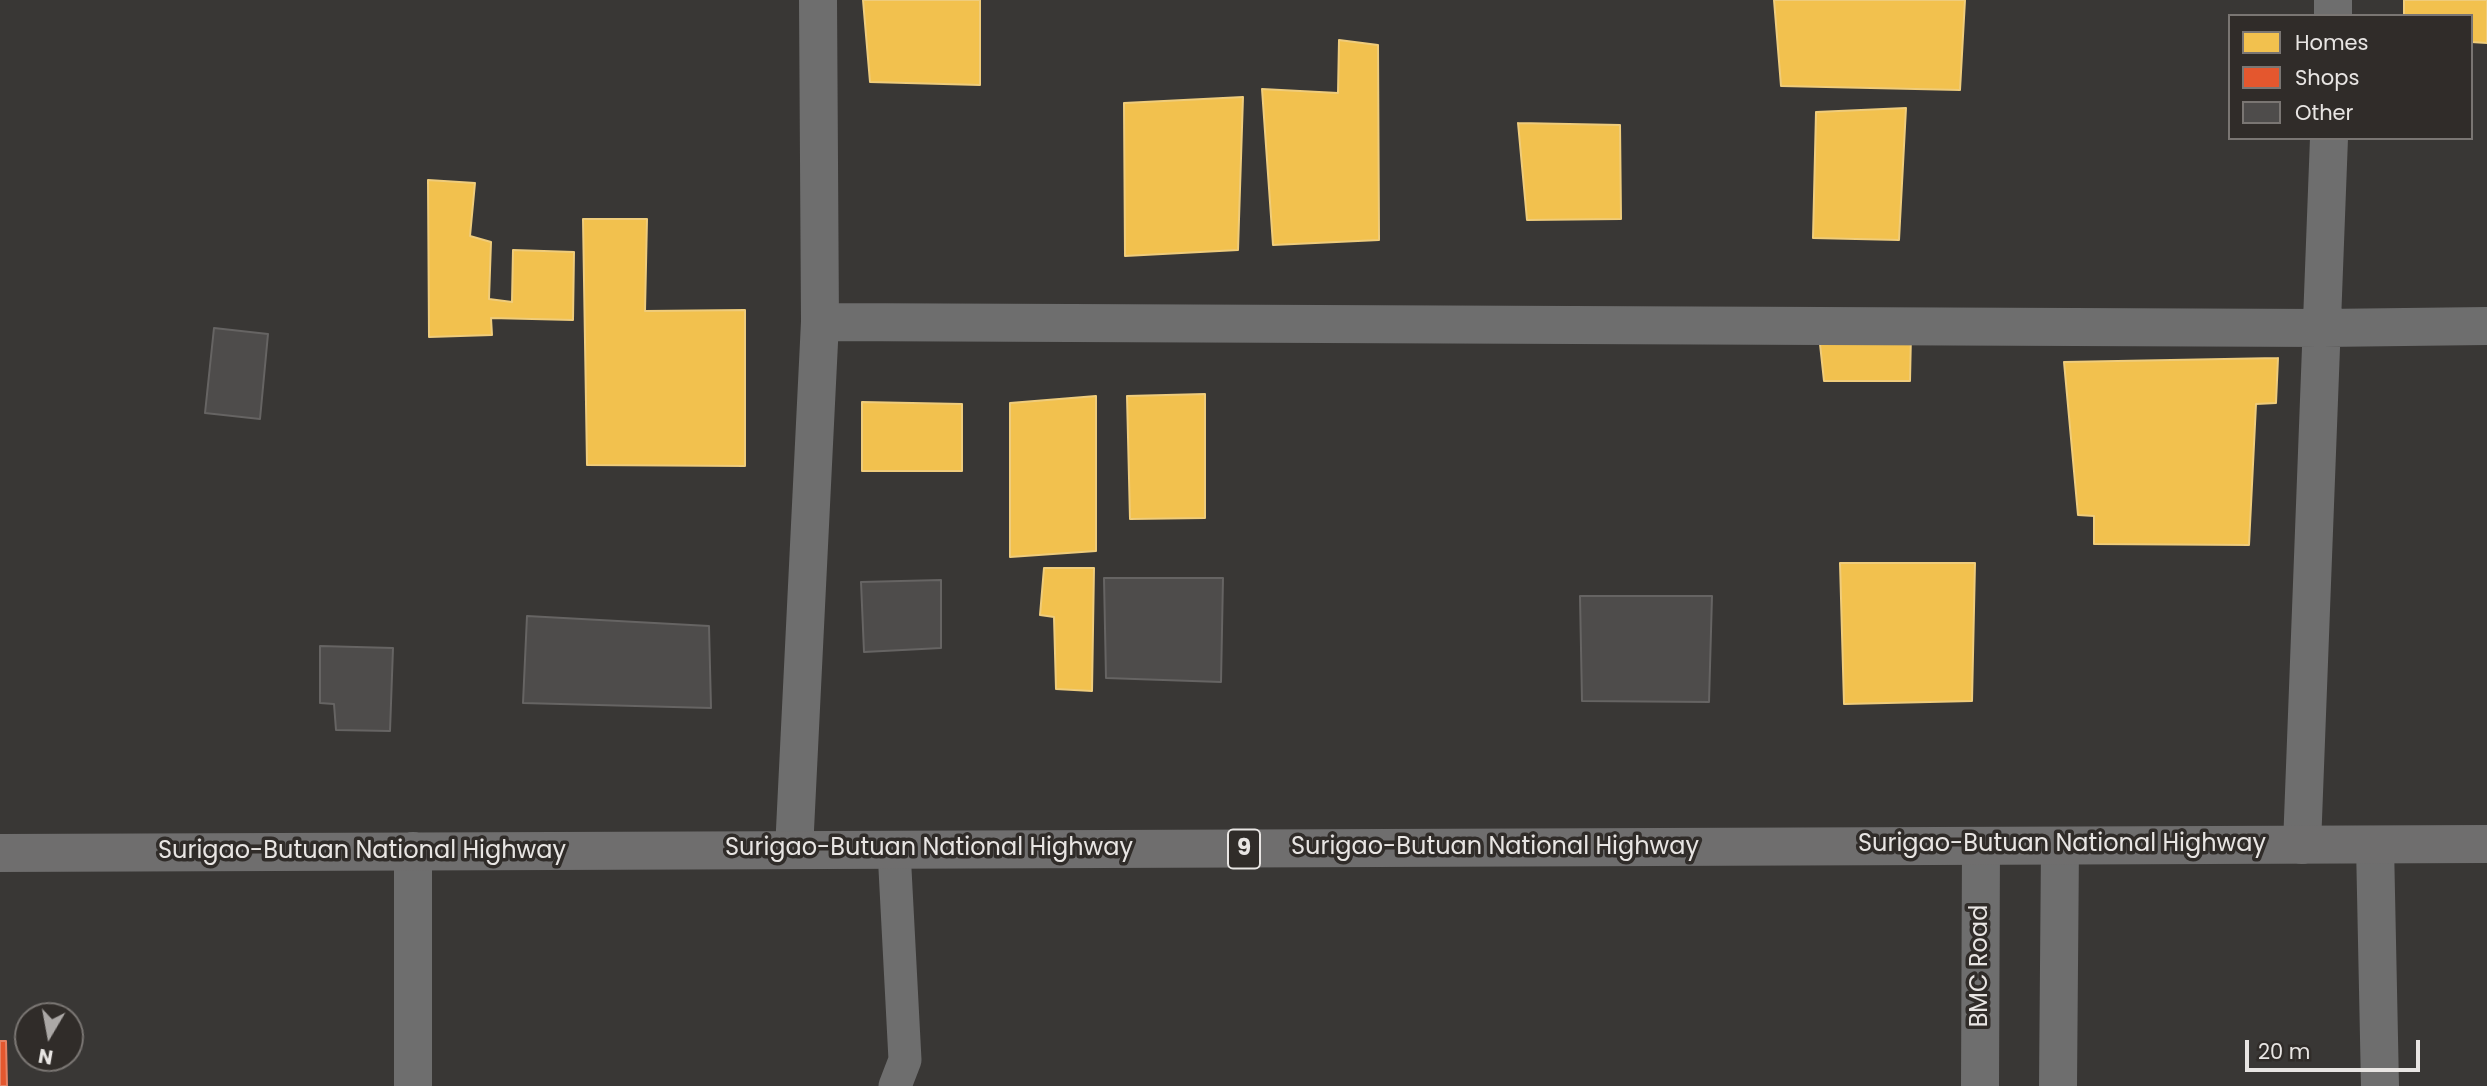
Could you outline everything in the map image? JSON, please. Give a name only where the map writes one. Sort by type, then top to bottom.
[{"type":"main road","name":"Surigao-Butuan National Highway","points":[[0,853],[2487,844]]},
{"type":"street","points":[[793,850],[820,322],[818,0]]},
{"type":"street","points":[[2302,845],[2329,140]]},
{"type":"street","points":[[820,322],[2323,328],[2487,326]]},
{"type":"street","points":[[2375,845],[2379,1086]]},
{"type":"street","name":"BMC Road","points":[[1980,1086],[1981,846]]},
{"type":"street","points":[[2058,1086],[2060,846]]},
{"type":"street","points":[[413,851],[414,1086]]},
{"type":"lane","points":[[894,850],[905,1060],[895,1086]]},
{"type":"building: Homes","points":[[863,0],[980,0],[980,85],[870,82]]},
{"type":"building: Homes","points":[[1774,0],[1965,0],[1960,90],[1781,86]]},
{"type":"building: Homes","points":[[2404,0],[2487,0],[2487,43],[2473,42],[2473,14],[2404,14]]},
{"type":"building: Homes","points":[[1339,40],[1378,45],[1379,240],[1273,245],[1262,89],[1338,93]]},
{"type":"building: Homes","points":[[1243,97],[1238,250],[1125,256],[1124,103]]},
{"type":"building: Homes","points":[[1906,108],[1899,240],[1813,238],[1816,112]]},
{"type":"building: Homes","points":[[1518,123],[1620,125],[1621,219],[1527,220]]},
{"type":"building: Homes","points":[[428,180],[475,183],[470,236],[491,242],[489,299],[512,302],[513,250],[574,252],[573,320],[491,318],[492,335],[429,337]]},
{"type":"building: Homes","points":[[583,219],[647,219],[645,311],[745,310],[745,466],[587,465]]},
{"type":"building: Homes","points":[[1911,334],[1910,381],[1824,381],[1819,335]]},
{"type":"building: Homes","points":[[2278,358],[2276,403],[2256,404],[2249,545],[2094,544],[2094,516],[2078,515],[2064,362]]},
{"type":"building: Homes","points":[[1205,394],[1205,518],[1130,519],[1127,396]]},
{"type":"building: Homes","points":[[1096,396],[1096,551],[1010,557],[1010,403]]},
{"type":"building: Homes","points":[[862,402],[962,404],[962,471],[862,471]]},
{"type":"building: Homes","points":[[1840,563],[1975,563],[1972,701],[1844,704]]},
{"type":"building: Homes","points":[[1044,568],[1094,568],[1092,691],[1056,689],[1054,617],[1040,615]]},
{"type":"building: Shops","points":[[0,1041],[6,1041],[7,1086],[0,1086]]},
{"type":"building: Other","points":[[214,328],[268,334],[260,419],[205,413]]},
{"type":"building: Other","points":[[1104,578],[1223,578],[1221,682],[1106,678]]},
{"type":"building: Other","points":[[941,580],[941,648],[864,652],[861,582]]},
{"type":"building: Other","points":[[1580,596],[1712,596],[1709,702],[1582,701]]},
{"type":"building: Other","points":[[527,616],[709,626],[711,708],[523,703]]},
{"type":"building: Other","points":[[320,646],[393,648],[390,731],[336,730],[334,704],[320,703]]}]
